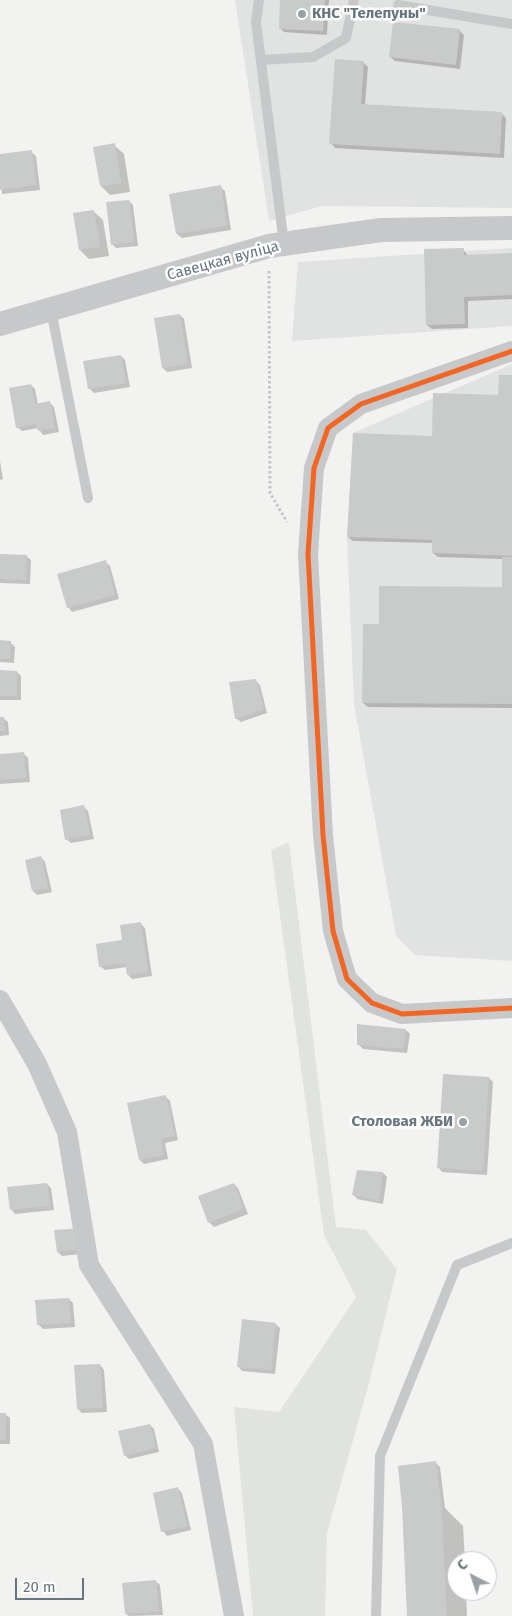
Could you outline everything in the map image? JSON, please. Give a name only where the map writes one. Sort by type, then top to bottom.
[{"type":"street","name":"Савецкая вуліца","points":[[0,324],[276,245],[381,230],[512,228]]},
{"type":"street","points":[[512,351],[361,404],[328,428],[314,468],[308,554],[324,845],[333,931],[347,979],[372,1003],[402,1014],[512,1008]]},
{"type":"street","points":[[0,1000],[37,1064],[67,1132],[89,1265],[202,1444],[234,1616]]},
{"type":"lane","points":[[259,0],[256,22],[261,60],[276,245]]},
{"type":"lane","points":[[261,60],[313,57],[346,38],[354,0]]},
{"type":"lane","points":[[398,6],[512,24]]},
{"type":"lane","points":[[51,310],[88,498]]},
{"type":"lane","points":[[376,1616],[380,1456],[457,1265],[512,1243]]},
{"type":"path","points":[[276,245],[270,493],[289,524]]},
{"type":"shaded area","points":[[235,0],[512,0],[512,208],[322,206],[269,221]]},
{"type":"shaded area","points":[[512,248],[512,326],[292,341],[298,262]]},
{"type":"shaded area","points":[[512,364],[512,961],[415,955],[396,936],[354,704],[347,537],[353,433]]},
{"type":"shaded area","points":[[289,842],[336,1227],[366,1230],[397,1269],[369,1383],[327,1533],[325,1616],[253,1616],[234,1407],[279,1412],[356,1297],[324,1235],[271,850]]},
{"type":"building","name":"КНС \"Телепуны\"","points":[[280,0],[325,0],[323,31],[279,29]]},
{"type":"building","points":[[393,22],[460,29],[456,65],[389,57]]},
{"type":"building","points":[[335,59],[364,61],[361,104],[502,112],[500,154],[329,144]]},
{"type":"building","points":[[115,143],[121,183],[100,186],[93,147]]},
{"type":"building","points":[[32,150],[36,185],[0,190],[0,154]]},
{"type":"building","points":[[221,185],[227,226],[176,234],[169,194]]},
{"type":"building","points":[[129,200],[134,242],[111,245],[106,202]]},
{"type":"building","points":[[94,210],[100,247],[79,250],[73,213]]},
{"type":"building","points":[[464,248],[464,255],[512,253],[512,295],[464,297],[465,324],[426,325],[424,249]]},
{"type":"building","points":[[180,314],[188,364],[162,368],[154,318]]},
{"type":"building","points":[[121,355],[126,383],[88,389],[83,361]]},
{"type":"building","points":[[499,375],[512,375],[512,556],[432,553],[432,540],[347,537],[353,433],[432,436],[433,393],[498,395]]},
{"type":"building","points":[[31,384],[35,404],[50,401],[55,428],[38,431],[36,424],[16,428],[9,388]]},
{"type":"building","points":[[0,554],[27,555],[26,580],[0,579]]},
{"type":"building","points":[[502,557],[512,557],[512,704],[362,703],[363,624],[379,624],[379,586],[502,587]]},
{"type":"building","points":[[106,560],[115,595],[67,608],[57,574]]},
{"type":"building","points":[[0,640],[11,641],[10,659],[0,659]]},
{"type":"building","points":[[0,670],[17,671],[17,696],[0,696]]},
{"type":"building","points":[[256,679],[264,709],[235,719],[229,682]]},
{"type":"building","points":[[0,717],[4,717],[5,731],[0,731]]},
{"type":"building","points":[[24,752],[26,778],[0,780],[0,754]]},
{"type":"building","points":[[84,805],[90,835],[65,840],[60,810]]},
{"type":"building","points":[[41,856],[48,888],[32,891],[25,860]]},
{"type":"building","points":[[141,922],[148,972],[127,975],[125,963],[99,967],[96,944],[122,940],[120,925]]},
{"type":"building","points":[[357,1024],[406,1029],[403,1049],[357,1045]]},
{"type":"building","name":"Столовая ЖБИ","points":[[443,1074],[489,1077],[483,1171],[437,1168]]},
{"type":"building","points":[[166,1095],[175,1136],[161,1139],[164,1155],[139,1160],[127,1103]]},
{"type":"building","points":[[357,1170],[383,1172],[379,1201],[352,1195]]},
{"type":"building","points":[[47,1183],[50,1206],[10,1210],[7,1187]]},
{"type":"building","points":[[234,1183],[244,1209],[208,1223],[198,1196]]},
{"type":"building","points":[[83,1228],[85,1249],[57,1252],[54,1230]]},
{"type":"building","points":[[69,1298],[71,1323],[37,1325],[35,1300]]},
{"type":"building","points":[[242,1319],[276,1323],[271,1370],[237,1367]]},
{"type":"building","points":[[100,1364],[103,1408],[77,1409],[74,1365]]},
{"type":"building","points":[[0,1413],[6,1413],[6,1440],[0,1440]]},
{"type":"building","points":[[150,1424],[156,1448],[124,1456],[118,1431]]},
{"type":"building","points":[[436,1461],[441,1502],[447,1616],[407,1616],[402,1507],[398,1466]]},
{"type":"building","points":[[178,1487],[187,1526],[161,1532],[153,1493]]},
{"type":"building","points":[[156,1580],[159,1611],[125,1614],[122,1583]]},
{"type":"transit line","points":[[512,351],[361,404],[328,428],[314,468],[308,554],[323,835],[333,931],[347,979],[372,1003],[402,1014],[512,1008]]},
{"type":"place","name":"КНС \"Телепуны\"","points":[[302,14]]},
{"type":"place","name":"Столовая ЖБИ","points":[[463,1122]]}]
